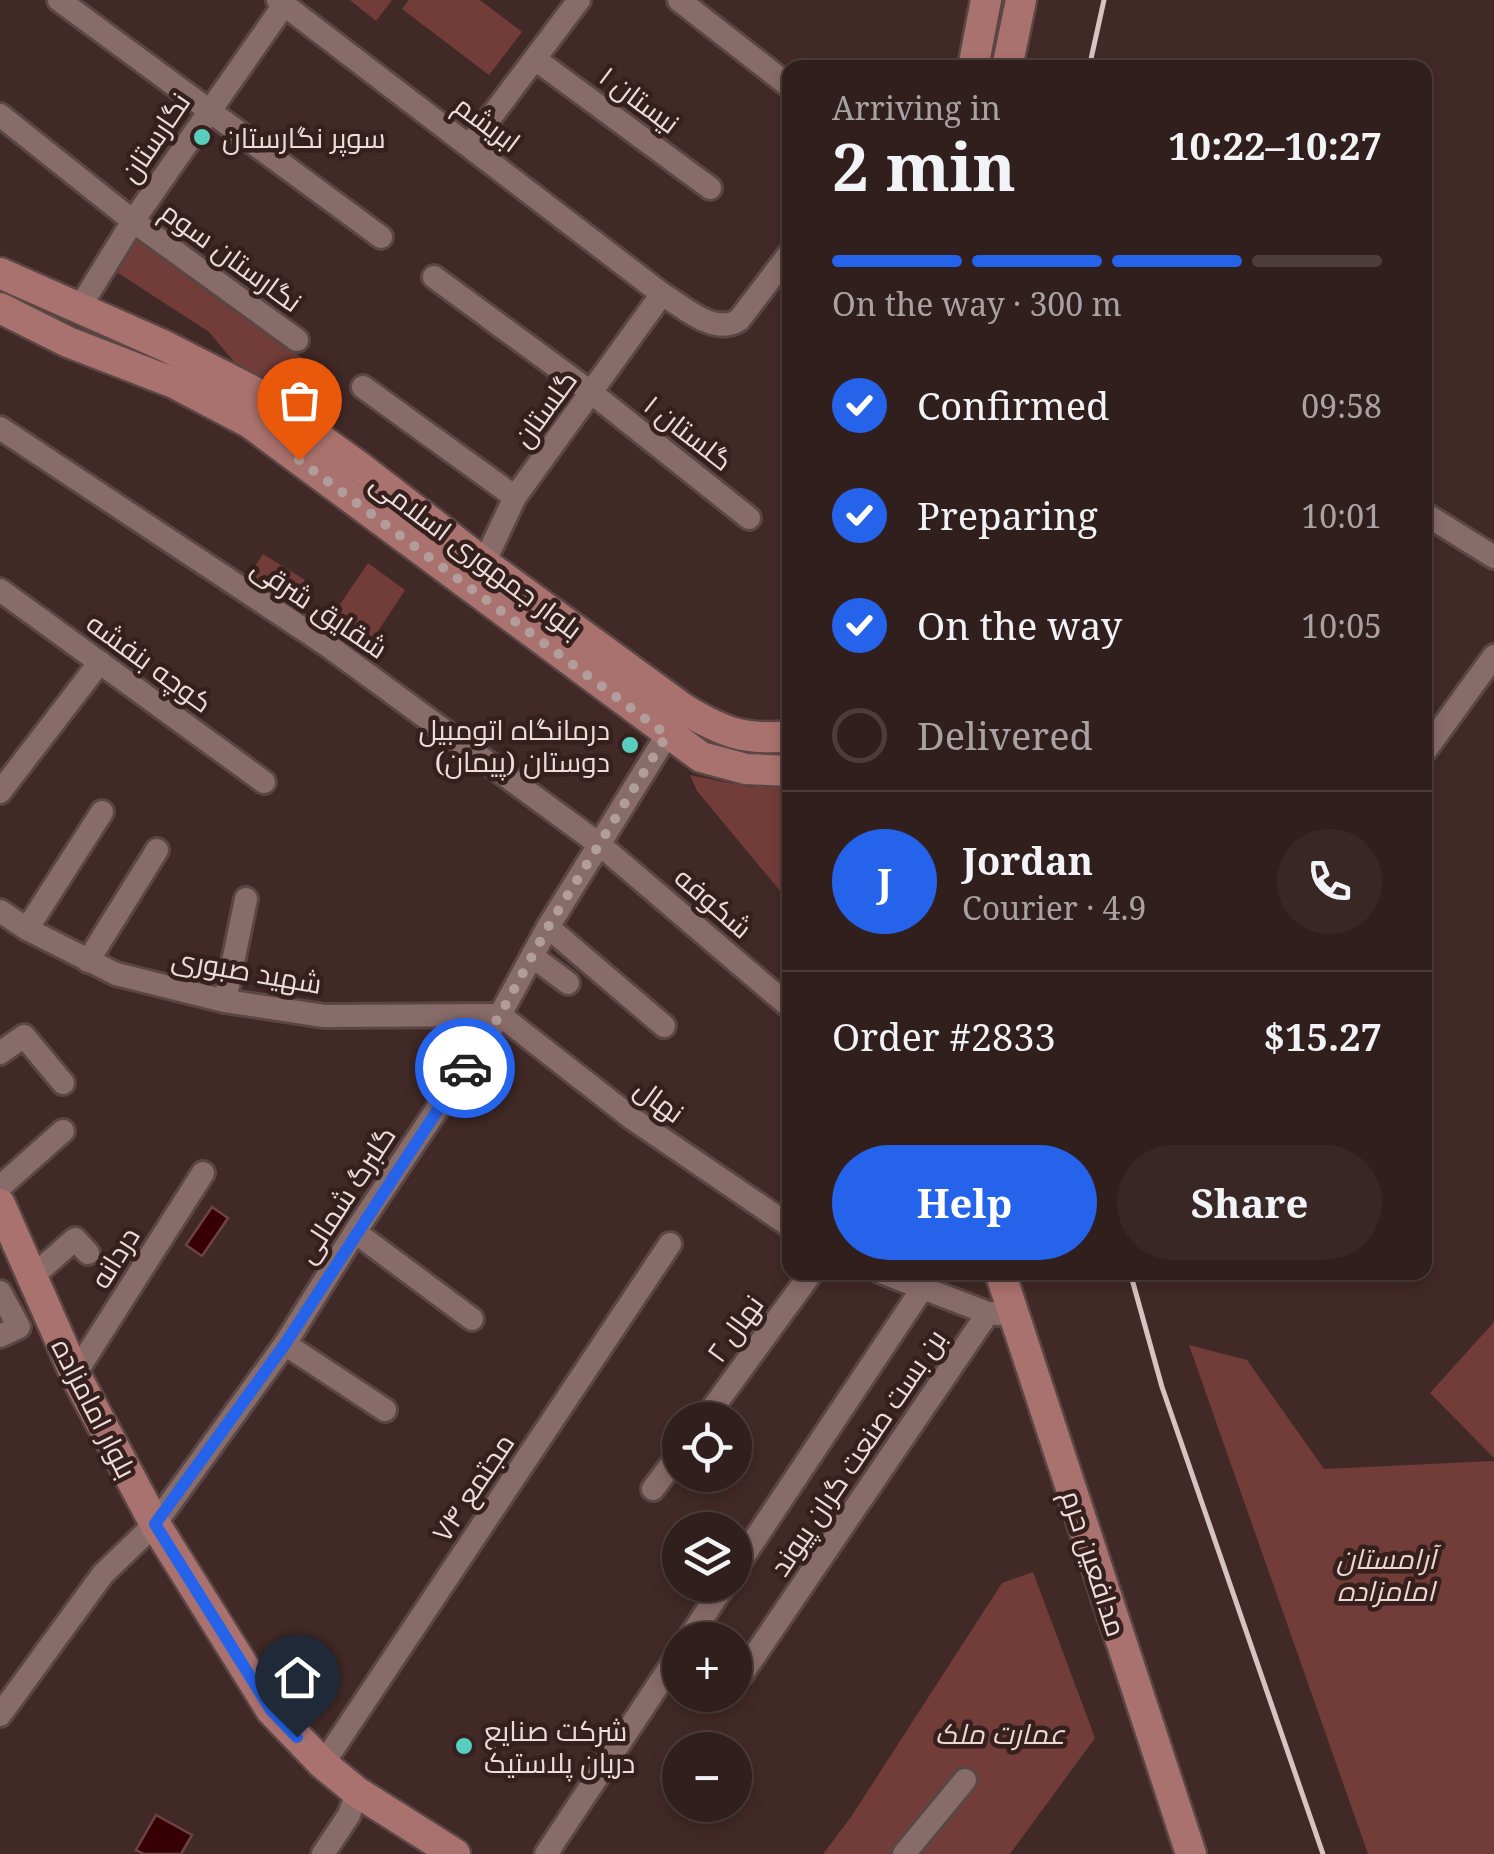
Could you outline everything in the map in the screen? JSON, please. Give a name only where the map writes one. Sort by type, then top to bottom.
[{"type":"main road","points":[[975,60],[986,0]]},
{"type":"main road","points":[[1009,60],[1021,0]]},
{"type":"main road","name":"بلوار جمهوری اسلامی","points":[[0,273],[80,307],[253,391],[684,709],[718,730],[747,737],[782,736]]},
{"type":"main road","name":"بلوار جمهوری اسلامی","points":[[0,308],[68,342],[174,383],[250,423],[700,757],[746,769],[782,771]]},
{"type":"main road","points":[[667,735],[684,709]]},
{"type":"main road","name":"بلوار امامزاده","points":[[0,1204],[75,1374],[155,1524],[271,1710],[323,1764],[358,1792],[455,1854]]},
{"type":"main road","name":"مدافعین حرم","points":[[1000,1280],[1001,1314],[1190,1854]]},
{"type":"street","points":[[58,0],[382,237]]},
{"type":"street","points":[[469,146],[580,0]]},
{"type":"street","points":[[679,0],[782,80]]},
{"type":"street","name":"نگارستان","points":[[80,307],[133,221],[281,2]]},
{"type":"street","name":"ابریشم","points":[[281,2],[662,294],[711,324],[729,326],[739,320],[782,264]]},
{"type":"street","name":"نیستان ۱","points":[[535,58],[710,188]]},
{"type":"street","name":"نگارستان سوم","points":[[0,115],[133,221],[297,340]]},
{"type":"street","name":"گلستان ۱","points":[[434,277],[592,393],[749,518]]},
{"type":"street","name":"گلستان","points":[[484,563],[515,498],[662,294]]},
{"type":"street","points":[[363,387],[515,498]]},
{"type":"street","name":"شقایق شرقی","points":[[0,428],[327,645],[599,844]]},
{"type":"street","points":[[1432,518],[1494,557]]},
{"type":"street","name":"کوچه بنفشه","points":[[0,590],[264,782]]},
{"type":"street","points":[[1432,742],[1494,656]]},
{"type":"street","points":[[0,792],[100,662]]},
{"type":"street","name":"گلبرگ شمالی","points":[[0,1715],[103,1574],[155,1524],[285,1344],[500,1015],[548,927],[667,735]]},
{"type":"street","points":[[27,929],[102,812]]},
{"type":"street","name":"شکوفه","points":[[599,844],[782,1000]]},
{"type":"street","points":[[88,961],[157,850]]},
{"type":"street","points":[[225,1001],[246,899]]},
{"type":"street","name":"شهید صبوری","points":[[0,911],[116,974],[225,1001],[324,1016],[500,1015]]},
{"type":"street","points":[[548,927],[664,1026]]},
{"type":"street","points":[[532,956],[568,982]]},
{"type":"street","name":"نهال","points":[[500,1015],[633,1120],[782,1221]]},
{"type":"street","points":[[0,1053],[24,1036],[63,1083]]},
{"type":"street","points":[[0,1187],[64,1131]]},
{"type":"street","name":"دردانه","points":[[75,1374],[203,1173]]},
{"type":"street","points":[[355,1232],[472,1319]]},
{"type":"street","name":"مجتمع ۷۴","points":[[323,1764],[670,1244]]},
{"type":"street","points":[[32,1276],[81,1246]]},
{"type":"street","name":"نهال ۲","points":[[717,1402],[806,1280]]},
{"type":"street","points":[[900,1280],[1001,1314]]},
{"type":"street","points":[[752,1544],[922,1289]]},
{"type":"street","points":[[0,1292],[19,1327],[0,1336]]},
{"type":"street","name":"بن بست صنعت گران پیوند","points":[[752,1660],[1001,1314]]},
{"type":"street","points":[[285,1344],[386,1410]]},
{"type":"street","points":[[653,1490],[662,1478]]},
{"type":"street","points":[[546,1854],[662,1679]]},
{"type":"street","points":[[904,1854],[965,1780]]},
{"type":"street","points":[[323,1854],[349,1815],[358,1792]]},
{"type":"green space","points":[[350,0],[392,0],[376,21]]},
{"type":"green space","points":[[409,0],[480,0],[522,32],[489,75],[402,9]]},
{"type":"green space","points":[[138,235],[305,360],[300,374],[279,401],[246,376],[209,332],[115,271]]},
{"type":"green space","points":[[263,554],[305,580],[292,601],[250,574]]},
{"type":"green space","points":[[368,563],[405,590],[365,651],[326,625]]},
{"type":"green space","points":[[690,775],[748,787],[782,787],[782,893],[697,791]]},
{"type":"green space","points":[[1494,1322],[1494,1458],[1430,1393]]},
{"type":"green space","name":"آرامستان امامزاده","points":[[1189,1345],[1247,1360],[1324,1469],[1494,1461],[1494,1854],[1368,1854]]},
{"type":"green space","name":"عمارت ملک","points":[[1033,1572],[1095,1738],[1010,1854],[823,1854],[1002,1583]]},
{"type":"shaded area","points":[[212,1207],[228,1218],[202,1256],[186,1245]]},
{"type":"shaded area","points":[[156,1815],[192,1835],[181,1854],[144,1854],[136,1850]]},
{"type":"railway","points":[[1091,60],[1104,0]]},
{"type":"railway","points":[[1132,1280],[1162,1387],[1323,1854]]},
{"type":"way so far","points":[[299,460],[667,735],[465,1068]]},
{"type":"place","name":"سوپر نگارستان","points":[[202,137]]},
{"type":"place","name":"درمانگاه اتومبیل دوستان (پیمان)","points":[[630,745]]},
{"type":"place","name":"شرکت صنایع دریان پلاستیک","points":[[464,1746]]},
{"type":"route","points":[[297,1737],[271,1710],[155,1524],[285,1344],[465,1068]]}]
